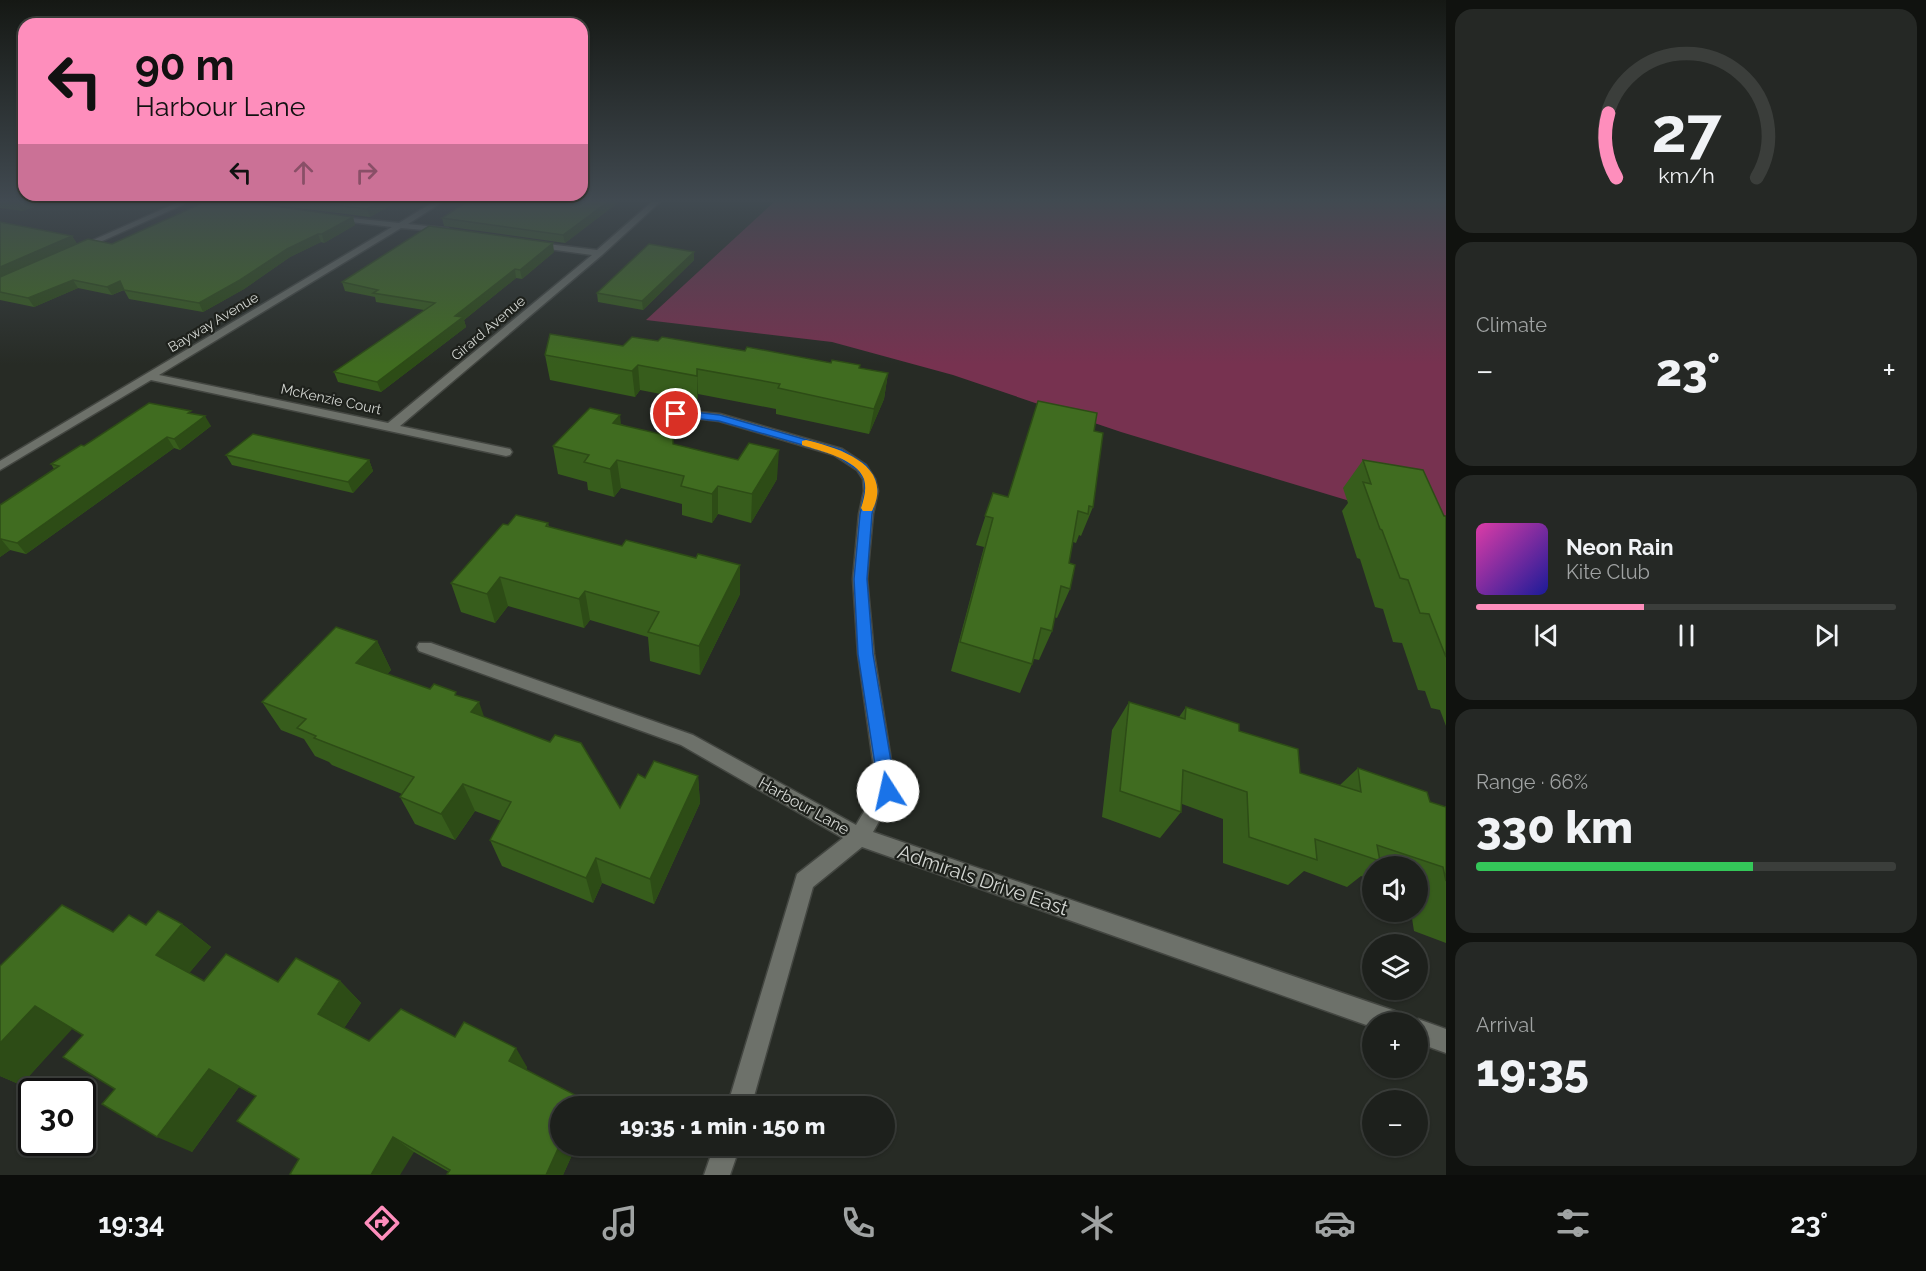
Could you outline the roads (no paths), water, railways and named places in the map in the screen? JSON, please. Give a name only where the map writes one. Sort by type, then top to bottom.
[{"type":"street","name":"Bayway Avenue","points":[[0,466],[348,256]]},
{"type":"street","name":"Girard Avenue","points":[[390,428],[596,256]]},
{"type":"street","name":"McKenzie Court","points":[[149,376],[506,452]]},
{"type":"street","name":"Harbour Lane","points":[[425,647],[687,740],[860,837],[888,791],[866,654],[860,579],[866,514],[871,491],[869,479],[862,468],[838,452],[720,418],[655,411]]},
{"type":"street","name":"Admirals Drive East","points":[[860,837],[1363,1012]]},
{"type":"street","points":[[742,1096],[804,881],[860,837]]},
{"type":"street","points":[[1428,1035],[1446,1041]]},
{"type":"street","points":[[717,1175],[724,1156]]}]
